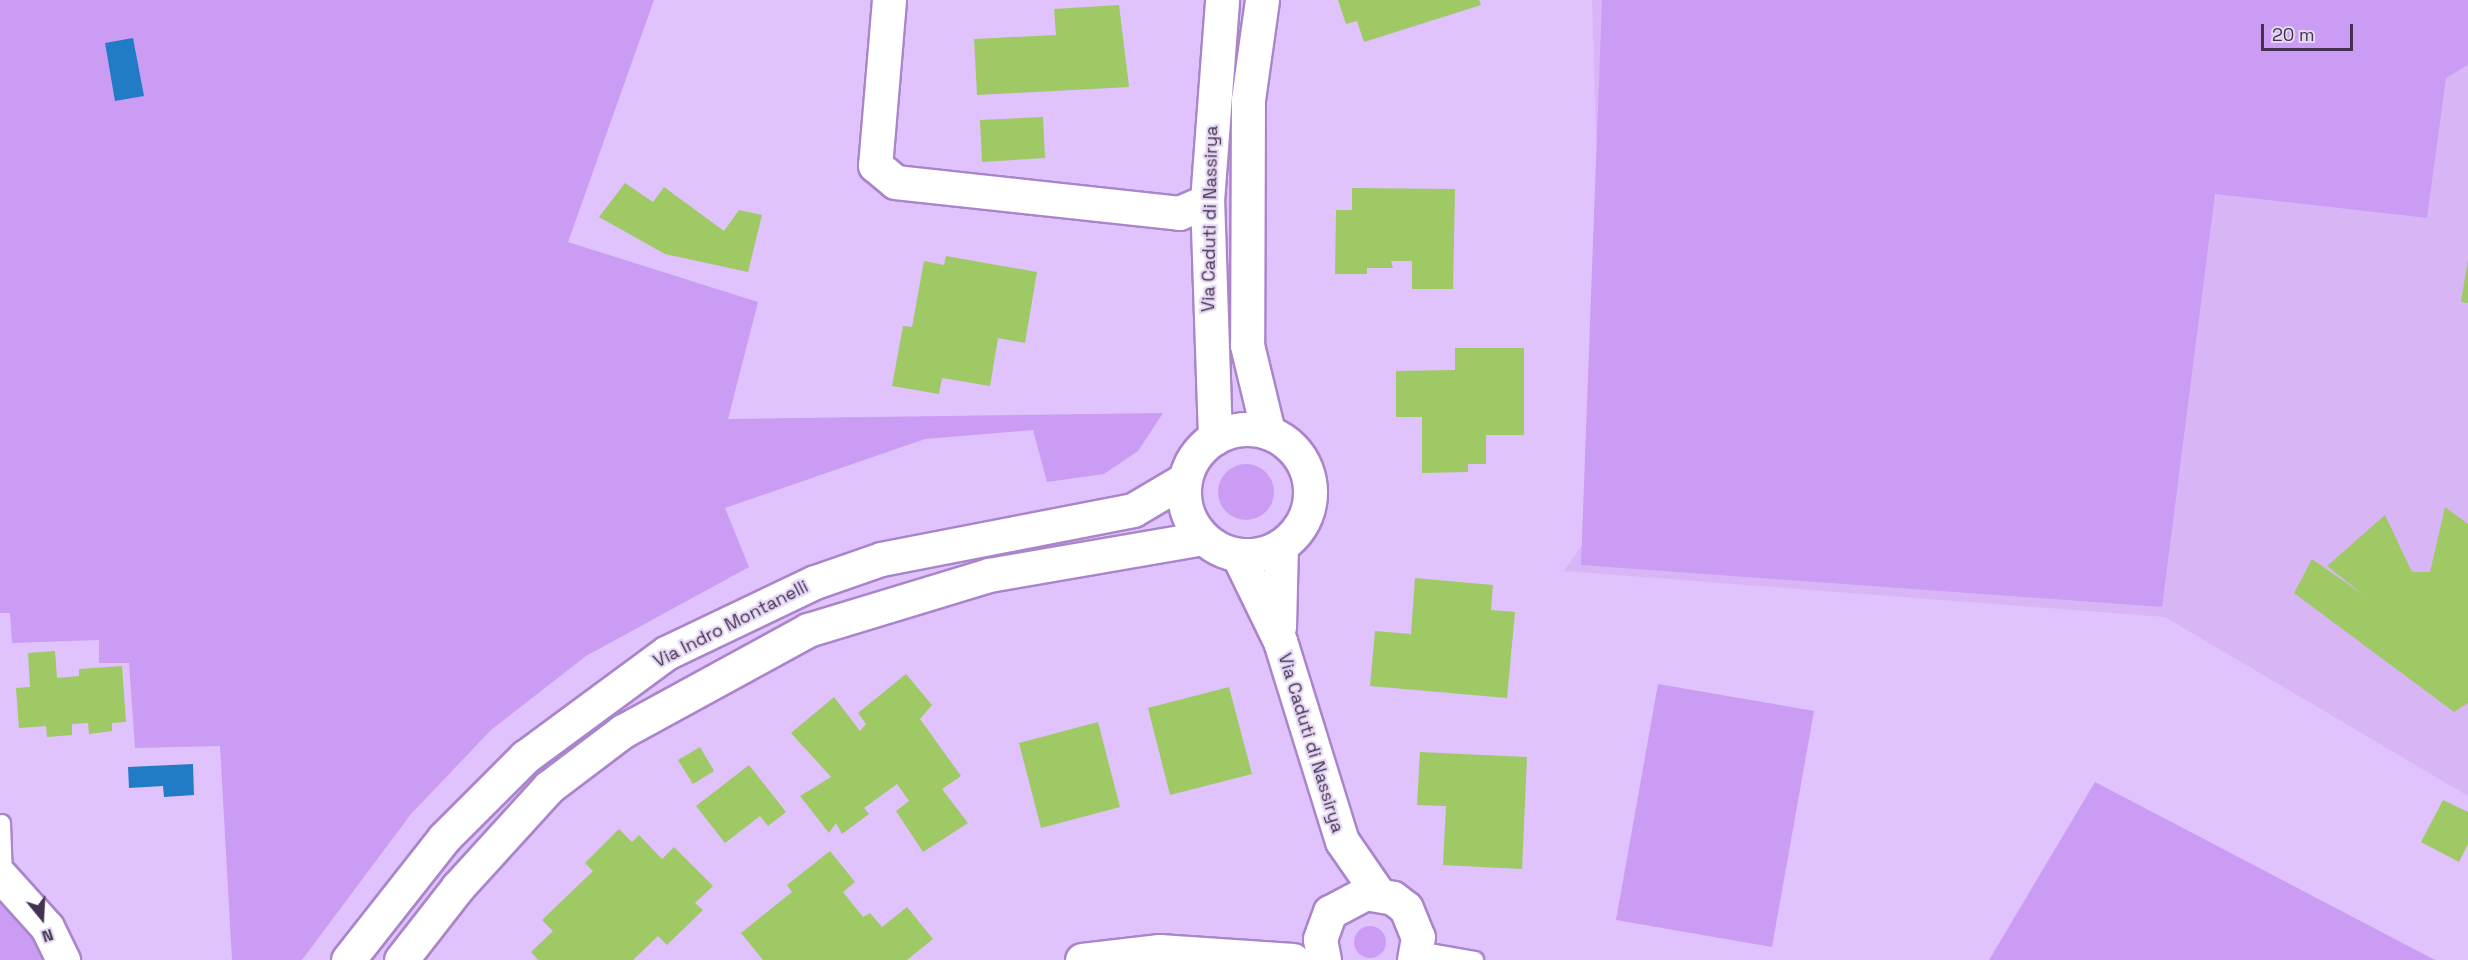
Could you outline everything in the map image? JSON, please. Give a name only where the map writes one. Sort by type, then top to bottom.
[{"type":"street","points":[[889,0],[875,165],[895,182],[1179,213],[1208,201]]},
{"type":"street","name":"Via Caduti di Nassirya","points":[[1215,438],[1208,201],[1222,0]]},
{"type":"street","name":"Via Caduti di Nassirya","points":[[1262,0],[1248,100],[1247,345],[1268,432]]},
{"type":"street","points":[[1232,430],[1268,432],[1299,456],[1309,485],[1306,515],[1281,546],[1238,555],[1203,538],[1190,521],[1184,480],[1190,463],[1215,438],[1232,430]]},
{"type":"street","name":"Via Indro Montanelli","points":[[348,960],[444,838],[525,757],[666,653],[815,582],[881,559],[1134,510],[1184,480]]},
{"type":"street","points":[[401,960],[458,887],[549,788],[623,731],[808,630],[989,575],[1203,538]]},
{"type":"street","name":"Via Caduti di Nassirya","points":[[1280,641],[1281,546]]},
{"type":"street","name":"Via Caduti di Nassirya","points":[[1238,555],[1280,641],[1344,846],[1378,893]]},
{"type":"street","name":"Via Caduti di Nassirya","points":[[1340,903],[1344,846]]},
{"type":"street","points":[[2,876],[47,927],[63,960]]},
{"type":"street","points":[[1324,960],[1323,925],[1340,903],[1378,893],[1406,908],[1414,921],[1416,955]]},
{"type":"street","points":[[1082,960],[1159,951],[1293,960]]},
{"type":"lane","points":[[2,822],[2,876]]},
{"type":"lane","points":[[1416,955],[1475,960]]},
{"type":"shaded area","points":[[0,0],[654,0],[568,242],[758,302],[728,419],[1163,413],[1138,451],[1104,474],[1047,482],[1033,430],[925,439],[725,508],[749,567],[586,656],[491,730],[411,814],[302,960],[232,960],[220,746],[135,748],[129,663],[99,663],[99,640],[12,643],[10,613],[0,613]]},
{"type":"shaded area","points":[[1592,0],[2468,0],[2468,796],[2165,617],[1564,571],[1602,516],[1606,466]]},
{"type":"shaded area","points":[[1602,0],[2468,0],[2468,65],[2446,78],[2427,218],[2215,194],[2162,607],[1581,565]]},
{"type":"shaded area","points":[[1246,464],[1257,466],[1266,472],[1272,481],[1274,492],[1272,503],[1266,512],[1257,518],[1246,520],[1235,518],[1226,512],[1220,503],[1218,492],[1220,481],[1226,472],[1235,466]]},
{"type":"shaded area","points":[[1658,684],[1814,711],[1772,947],[1616,920]]},
{"type":"shaded area","points":[[2095,782],[2435,960],[1989,960]]},
{"type":"shaded area","points":[[0,904],[31,935],[44,960],[0,960]]},
{"type":"shaded area","points":[[1370,926],[1382,930],[1386,942],[1382,954],[1370,958],[1358,954],[1354,942],[1358,930]]},
{"type":"water","points":[[133,38],[144,96],[115,101],[105,43]]},
{"type":"water","points":[[193,764],[194,795],[164,797],[163,786],[129,788],[128,767]]},
{"type":"building","points":[[1338,0],[1479,0],[1481,5],[1364,42],[1357,21],[1346,24]]},
{"type":"building","points":[[1119,5],[1129,87],[977,95],[974,39],[1056,35],[1054,9]]},
{"type":"building","points":[[1043,117],[1045,158],[982,162],[980,120]]},
{"type":"building","points":[[625,183],[653,202],[664,187],[724,231],[739,210],[762,215],[748,272],[665,254],[599,217]]},
{"type":"building","points":[[1352,188],[1455,189],[1453,289],[1412,289],[1412,261],[1391,261],[1393,268],[1367,268],[1367,274],[1335,274],[1336,210],[1352,210]]},
{"type":"building","points":[[946,256],[1037,272],[1025,343],[998,338],[990,386],[942,378],[939,394],[892,386],[903,326],[912,327],[924,261],[944,265]]},
{"type":"building","points":[[2468,259],[2468,303],[2461,302]]},
{"type":"building","points":[[1455,348],[1524,348],[1524,435],[1486,435],[1486,464],[1468,464],[1468,472],[1422,473],[1422,417],[1396,417],[1396,371],[1455,370]]},
{"type":"building","points":[[2445,507],[2468,524],[2468,703],[2454,712],[2294,593],[2312,559],[2365,596],[2327,566],[2385,515],[2412,572],[2430,572]]},
{"type":"building","points":[[1415,578],[1493,585],[1491,610],[1515,612],[1507,698],[1370,686],[1375,631],[1411,634]]},
{"type":"building","points":[[55,651],[57,678],[79,676],[79,669],[122,666],[126,722],[112,723],[112,731],[89,734],[88,723],[72,724],[72,735],[47,737],[46,726],[19,728],[16,688],[30,687],[28,653]]},
{"type":"building","points":[[906,674],[932,705],[920,719],[961,776],[942,789],[968,823],[923,852],[896,811],[909,801],[897,784],[864,808],[869,814],[842,834],[836,823],[829,833],[800,796],[831,777],[791,733],[834,697],[860,731],[866,724],[858,713]]},
{"type":"building","points":[[1229,687],[1252,774],[1170,795],[1148,708]]},
{"type":"building","points":[[1098,722],[1120,807],[1041,828],[1019,743]]},
{"type":"building","points":[[700,747],[714,771],[693,784],[678,760]]},
{"type":"building","points":[[1420,752],[1527,757],[1522,869],[1443,865],[1446,806],[1417,805]]},
{"type":"building","points":[[749,765],[786,812],[768,826],[760,816],[725,843],[696,806]]},
{"type":"building","points":[[2443,800],[2468,812],[2468,844],[2459,862],[2421,842]]},
{"type":"building","points":[[619,829],[632,842],[639,835],[662,859],[674,847],[713,886],[695,903],[703,910],[667,945],[658,936],[633,960],[538,960],[531,952],[553,931],[542,920],[593,871],[585,863]]},
{"type":"building","points":[[830,851],[855,882],[843,892],[863,917],[870,913],[882,927],[907,907],[933,939],[907,960],[763,960],[741,933],[792,892],[787,885]]}]
